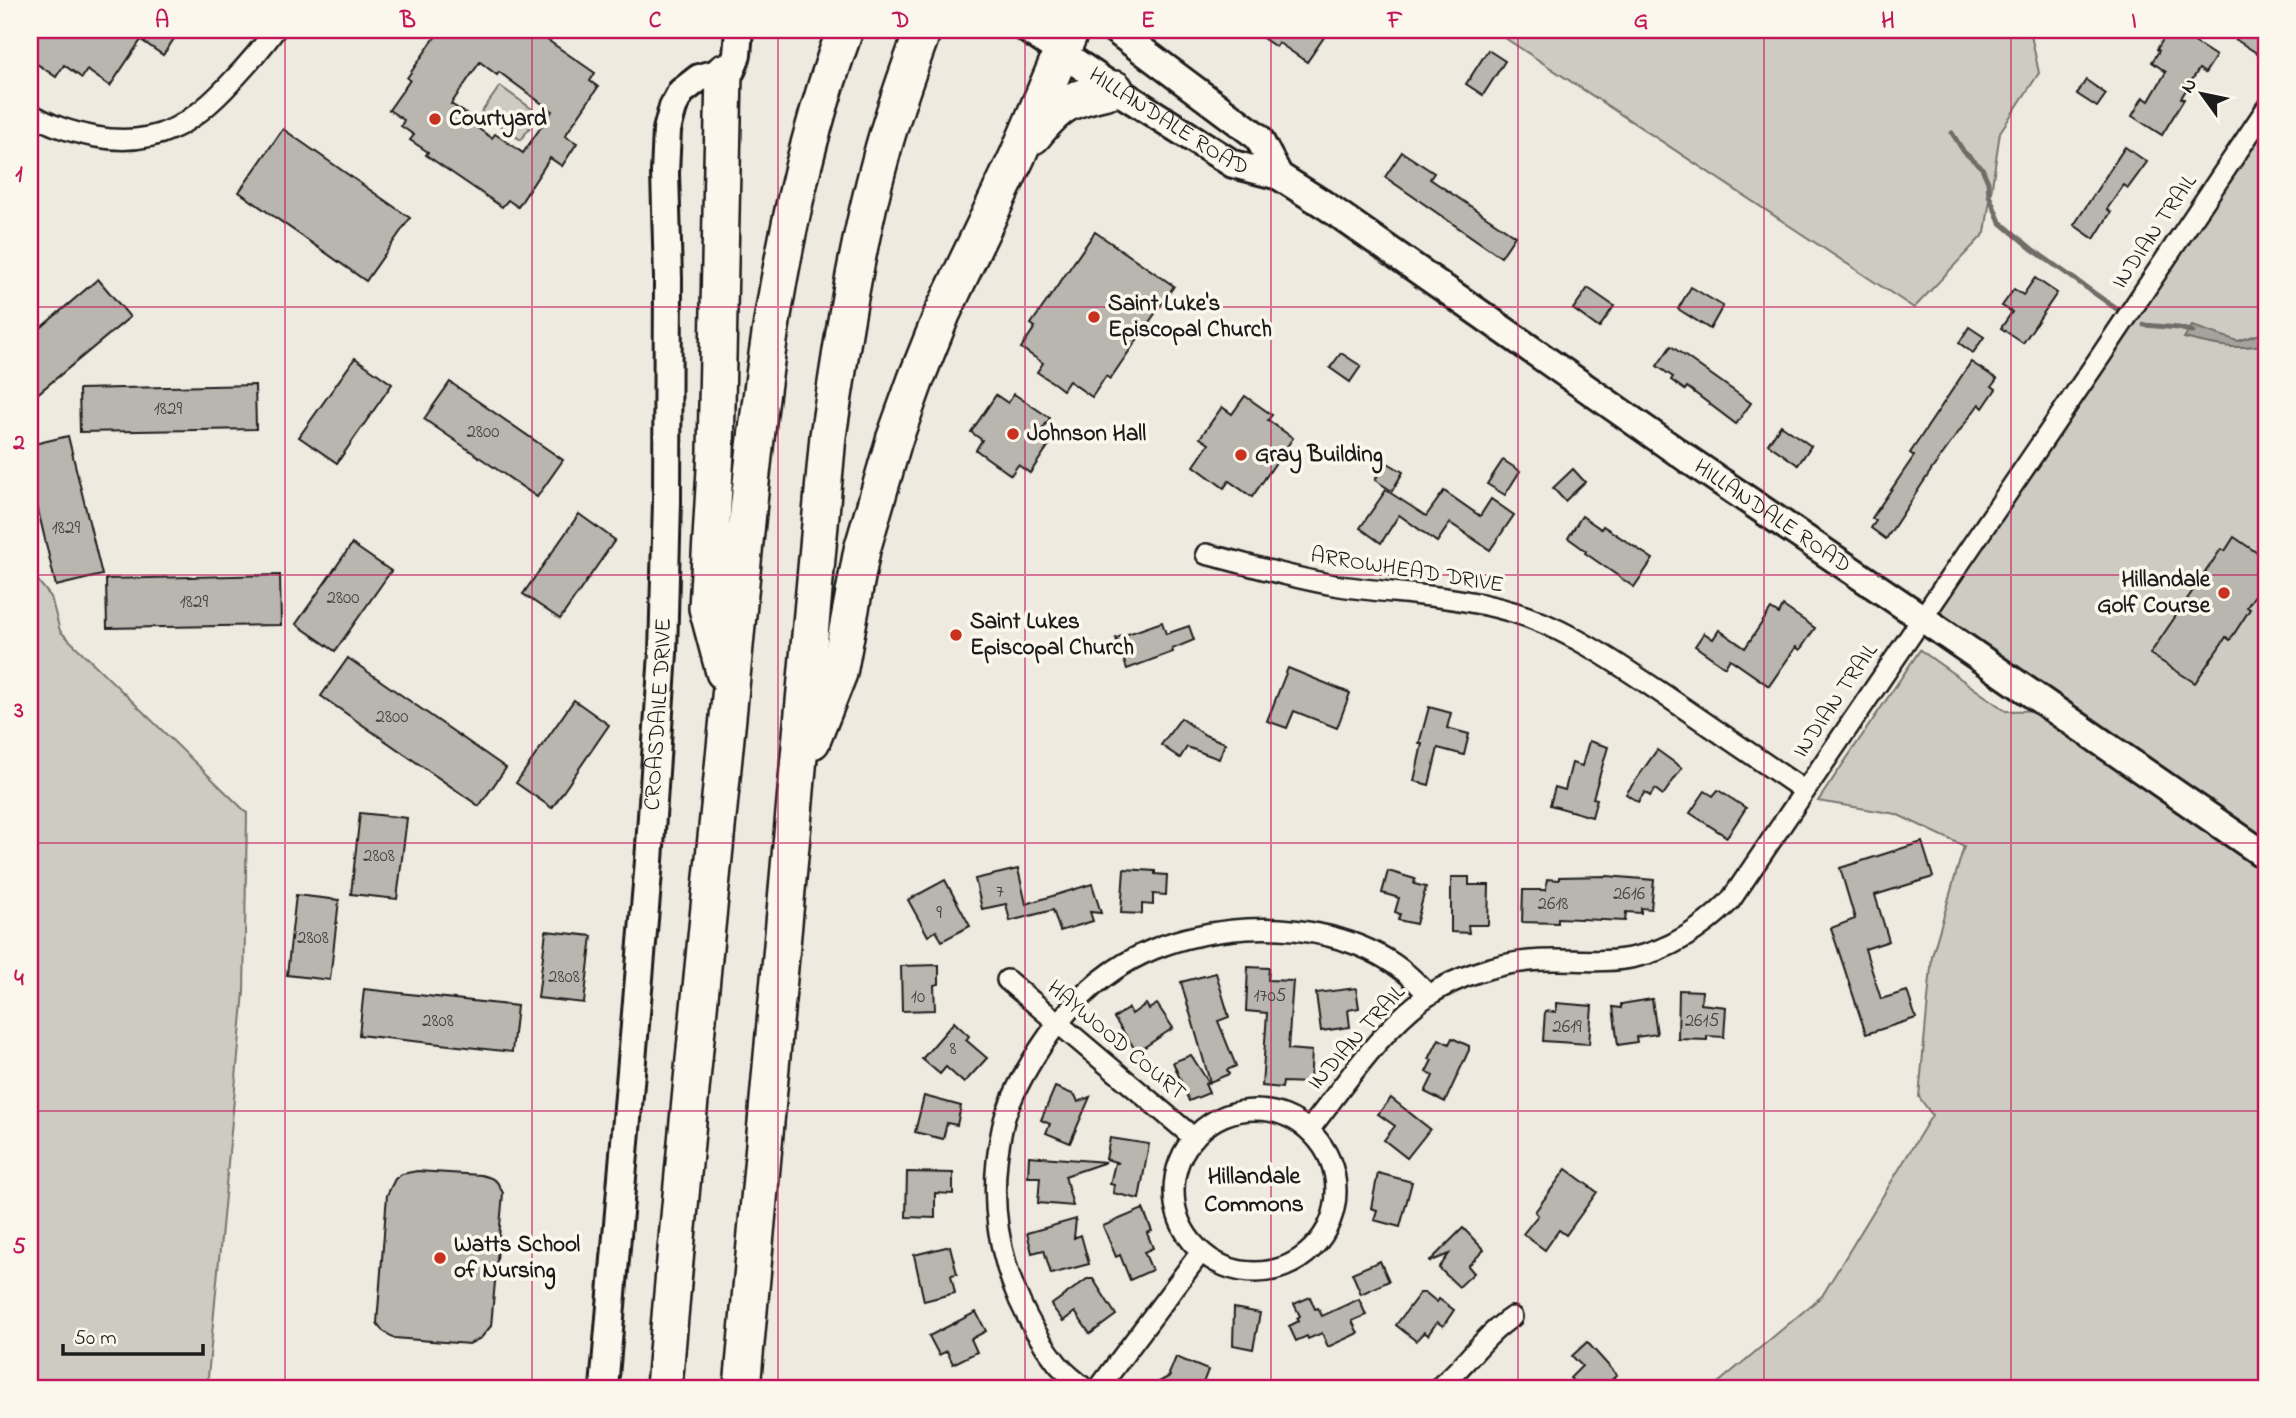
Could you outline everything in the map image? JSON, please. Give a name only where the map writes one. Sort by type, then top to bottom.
[{"type":"highway","points":[[664,1388],[758,418],[776,290],[789,222],[808,146],[845,30]]},
{"type":"highway","points":[[742,1388],[828,436],[842,337],[865,220],[898,100],[923,30]]},
{"type":"highway","points":[[797,777],[839,673],[862,550],[907,403],[942,314],[1017,158],[1066,41]]},
{"type":"highway","points":[[724,72],[716,452],[707,608],[730,695]]},
{"type":"highway","points":[[1017,158],[1062,105],[1074,99],[1115,89]]},
{"type":"main road","points":[[725,30],[724,72],[730,72],[735,64],[739,30]]},
{"type":"main road","name":"HILLANDALE ROAD","points":[[1028,30],[1066,41],[1115,89],[1233,164],[1279,176],[1328,207],[1689,460],[2266,856]]},
{"type":"main road","name":"HILLANDALE ROAD","points":[[1115,30],[1258,136],[1279,176]]},
{"type":"main road","name":"CROASDAILE DRIVE","points":[[604,1388],[649,861],[663,653],[667,500],[667,130],[673,107],[681,92],[705,76],[724,72]]},
{"type":"street","points":[[30,113],[68,132],[108,139],[142,139],[162,134],[197,117],[219,96],[275,30]]},
{"type":"street","name":"INDIAN TRAIL","points":[[1309,1130],[1375,1047],[1429,995],[1474,974],[1504,965],[1530,961],[1616,960],[1645,955],[1670,946],[1710,922],[1730,901],[2266,108]]},
{"type":"street","name":"ARROWHEAD DRIVE","points":[[1206,554],[1295,579],[1420,594],[1491,606],[1525,616],[1565,632],[1624,667],[1805,791]]},
{"type":"street","points":[[1084,1388],[1059,1365],[1033,1329],[1014,1292],[1003,1256],[996,1215],[995,1186],[999,1146],[1006,1116],[1017,1088],[1035,1055],[1075,1002],[1122,966],[1154,949],[1231,930],[1286,928],[1338,938],[1382,957],[1402,970],[1429,995]]},
{"type":"street","name":"HAYWOOD COURT","points":[[1007,980],[1194,1138]]},
{"type":"street","points":[[1259,1110],[1287,1117],[1309,1130],[1330,1159],[1335,1177],[1333,1213],[1316,1245],[1294,1262],[1269,1271],[1232,1269],[1201,1252],[1180,1223],[1175,1205],[1174,1188],[1180,1161],[1194,1138],[1223,1117],[1241,1111],[1259,1110]]},
{"type":"street","points":[[1099,1388],[1201,1252]]},
{"type":"street","points":[[1438,1388],[1450,1379],[1499,1326],[1512,1317]]},
{"type":"shaded area","points":[[1493,30],[2030,30],[2039,73],[2000,132],[1985,233],[1914,308]]},
{"type":"shaded area","points":[[500,86],[539,114],[521,140],[481,113]]},
{"type":"shaded area","name":"Hillandale Golf Course","points":[[2266,128],[2266,1388],[1712,1388],[1822,1296],[1932,1115],[1919,1097],[1932,956],[1964,846],[1896,814],[1818,801],[1920,650],[2006,711],[2049,710],[1934,617]]},
{"type":"shaded area","points":[[2192,326],[2238,341],[2266,332],[2266,344],[2235,347],[2184,338]]},
{"type":"shaded area","points":[[30,571],[51,597],[60,631],[247,813],[244,992],[207,1388],[30,1388]]},
{"type":"building","points":[[30,30],[180,30],[163,55],[141,40],[110,86],[87,70],[82,78],[64,65],[56,77],[30,59]]},
{"type":"building","name":"Courtyard","points":[[440,30],[533,30],[595,73],[590,81],[598,87],[565,136],[577,143],[562,166],[550,158],[518,207],[508,200],[502,207],[426,155],[428,152],[410,140],[414,135],[401,126],[404,120],[389,110],[410,80],[407,78]],"holes":[[[480,62],[497,75],[499,72],[552,111],[523,153],[495,134],[492,138],[467,121],[470,116],[451,104]]]},
{"type":"building","points":[[1251,30],[1329,30],[1307,62],[1279,43],[1276,47]]},
{"type":"building","points":[[2169,30],[2176,30],[2216,56],[2205,73],[2199,69],[2162,135],[2132,116],[2143,97],[2149,101],[2166,72],[2152,62]]},
{"type":"building","points":[[2221,30],[2266,30],[2266,59]]},
{"type":"building","points":[[1488,50],[1505,61],[1483,95],[1466,84]]},
{"type":"building","points":[[2086,80],[2106,94],[2097,107],[2077,94]]},
{"type":"building","points":[[283,129],[410,218],[366,281],[239,192]]},
{"type":"building","points":[[2125,147],[2147,162],[2128,188],[2124,185],[2107,209],[2111,212],[2094,239],[2074,225]]},
{"type":"building","points":[[1402,152],[1434,173],[1430,179],[1515,236],[1501,257],[1385,177]]},
{"type":"building","name":"Saint Luke's Episcopal Church","points":[[1095,232],[1174,286],[1110,379],[1106,376],[1092,397],[1069,381],[1063,390],[1037,372],[1043,363],[1021,348],[1035,327],[1031,324]]},
{"type":"building","points":[[2035,278],[2057,293],[2023,343],[2001,328],[2012,312],[2002,306],[2014,289],[2023,295]]},
{"type":"building","points":[[98,279],[130,317],[30,400],[30,337]]},
{"type":"building","points":[[1691,287],[1723,306],[1710,329],[1678,309]]},
{"type":"building","points":[[1588,288],[1614,306],[1599,328],[1573,309]]},
{"type":"building","points":[[1969,327],[1984,337],[1973,353],[1959,343]]},
{"type":"building","points":[[1671,346],[1751,403],[1736,424],[1687,387],[1685,390],[1671,380],[1673,377],[1657,366]]},
{"type":"building","points":[[1341,353],[1361,366],[1350,382],[1330,368]]},
{"type":"building","points":[[355,358],[392,384],[337,463],[299,437]]},
{"type":"building","points":[[1971,362],[1997,379],[1992,386],[1996,389],[1983,408],[1979,404],[1886,539],[1871,528],[1876,521],[1872,518],[1914,456],[1910,453]]},
{"type":"building","points":[[450,382],[563,460],[537,497],[424,419]]},
{"type":"building","points":[[255,385],[256,429],[80,432],[79,389]]},
{"type":"building","name":"Johnson Hall","points":[[1014,394],[1050,418],[1043,428],[1055,436],[1030,473],[1018,465],[1011,475],[976,450],[982,440],[971,432],[996,395],[1008,403]]},
{"type":"building","name":"Gray Building","points":[[1245,396],[1272,415],[1268,420],[1293,438],[1252,497],[1229,481],[1224,488],[1194,466],[1209,444],[1200,438],[1222,407],[1232,414]]},
{"type":"building","points":[[1781,425],[1811,446],[1798,465],[1768,444]]},
{"type":"building","points":[[68,436],[102,575],[56,586],[30,476],[30,445]]},
{"type":"building","points":[[1503,460],[1520,471],[1505,495],[1487,484]]},
{"type":"building","points":[[1386,462],[1403,472],[1392,491],[1375,480]]},
{"type":"building","points":[[1573,469],[1585,482],[1565,501],[1553,488]]},
{"type":"building","points":[[1386,490],[1426,516],[1444,491],[1480,516],[1491,499],[1514,515],[1490,550],[1450,523],[1437,542],[1399,515],[1381,543],[1360,528]]},
{"type":"building","points":[[579,514],[615,540],[560,619],[523,594]]},
{"type":"building","points":[[1582,516],[1601,529],[1603,526],[1653,559],[1634,587],[1568,538]]},
{"type":"building","name":"Hillandale Golf Course","points":[[2234,537],[2266,559],[2266,579],[2247,607],[2250,609],[2230,640],[2226,637],[2195,683],[2150,654],[2221,549],[2225,551]]},
{"type":"building","points":[[352,544],[391,571],[335,651],[296,624]]},
{"type":"building","points":[[280,575],[281,625],[107,628],[106,579]]},
{"type":"building","points":[[1783,606],[1815,628],[1800,650],[1796,647],[1769,686],[1730,659],[1725,667],[1695,646],[1704,633],[1713,639],[1719,630],[1745,648],[1771,609],[1779,614]]},
{"type":"building","points":[[1162,622],[1166,634],[1189,626],[1194,640],[1172,649],[1173,652],[1127,669],[1116,638]]},
{"type":"building","points":[[348,658],[506,768],[479,806],[321,696]]},
{"type":"building","points":[[1288,668],[1350,693],[1337,728],[1294,711],[1287,728],[1267,721]]},
{"type":"building","points":[[574,700],[609,725],[552,808],[516,783]]},
{"type":"building","points":[[1429,707],[1451,713],[1447,728],[1469,734],[1464,755],[1438,748],[1429,785],[1414,781],[1422,744],[1419,744]]},
{"type":"building","points":[[1181,718],[1205,735],[1225,743],[1219,759],[1187,747],[1180,758],[1161,745]]},
{"type":"building","points":[[1589,741],[1608,747],[1593,798],[1597,799],[1592,817],[1550,805],[1555,787],[1565,790],[1572,763],[1582,766]]},
{"type":"building","points":[[1657,750],[1682,768],[1663,795],[1655,789],[1650,796],[1645,792],[1638,802],[1626,794]]},
{"type":"building","points":[[1718,790],[1746,808],[1727,837],[1690,813],[1705,791],[1713,796]]},
{"type":"building","points":[[360,813],[407,818],[397,899],[351,894]]},
{"type":"building","points":[[1922,842],[1933,877],[1875,895],[1889,941],[1865,949],[1881,999],[1907,991],[1916,1018],[1866,1034],[1831,928],[1855,919],[1840,868]]},
{"type":"building","points":[[1018,869],[1026,904],[1092,884],[1101,913],[1090,912],[1093,921],[1060,931],[1053,910],[1010,921],[1006,904],[982,909],[975,879]]},
{"type":"building","points":[[1124,869],[1155,871],[1155,874],[1167,875],[1166,895],[1153,894],[1153,905],[1142,904],[1142,914],[1121,913]]},
{"type":"building","points":[[1388,871],[1415,879],[1414,884],[1426,887],[1416,924],[1398,920],[1400,914],[1395,912],[1399,898],[1382,893]]},
{"type":"building","points":[[1607,876],[1654,880],[1651,909],[1641,908],[1641,913],[1626,912],[1625,921],[1558,918],[1558,923],[1522,922],[1523,890],[1546,890],[1547,879],[1559,880],[1559,877]]},
{"type":"building","points":[[1451,877],[1469,877],[1469,885],[1489,885],[1488,925],[1468,925],[1469,933],[1451,932]]},
{"type":"building","points":[[945,880],[970,926],[942,941],[936,931],[928,936],[908,900]]},
{"type":"building","points":[[296,895],[339,900],[330,980],[287,975]]},
{"type":"building","points":[[546,931],[592,936],[584,1003],[538,998]]},
{"type":"building","points":[[939,965],[939,984],[934,985],[935,1010],[902,1011],[901,966]]},
{"type":"building","points":[[1248,967],[1269,968],[1268,980],[1293,981],[1288,1049],[1312,1051],[1310,1083],[1283,1082],[1282,1088],[1262,1086],[1267,1013],[1246,1011]]},
{"type":"building","points":[[1216,973],[1229,1017],[1218,1021],[1236,1066],[1227,1070],[1229,1074],[1210,1082],[1181,982]]},
{"type":"building","points":[[1356,988],[1359,1008],[1348,1010],[1350,1027],[1321,1031],[1316,993]]},
{"type":"building","points":[[364,989],[517,1006],[512,1052],[359,1035]]},
{"type":"building","points":[[1679,990],[1702,991],[1701,1004],[1726,1007],[1724,1037],[1707,1036],[1707,1040],[1678,1039]]},
{"type":"building","points":[[1652,999],[1657,1034],[1636,1037],[1637,1042],[1618,1045],[1613,1007],[1621,1008],[1621,1004]]},
{"type":"building","points":[[1556,1003],[1592,1006],[1589,1044],[1543,1041],[1545,1011],[1556,1012]]},
{"type":"building","points":[[1146,1004],[1149,1009],[1157,1004],[1173,1028],[1137,1052],[1114,1018],[1129,1008],[1132,1014]]},
{"type":"building","points":[[954,1022],[969,1036],[966,1040],[987,1058],[964,1083],[946,1067],[940,1074],[922,1059]]},
{"type":"building","points":[[1452,1038],[1469,1046],[1469,1050],[1445,1102],[1425,1092],[1433,1076],[1426,1072],[1439,1039],[1449,1044]]},
{"type":"building","points":[[1191,1055],[1209,1083],[1205,1084],[1209,1093],[1189,1101],[1173,1062]]},
{"type":"building","points":[[1055,1087],[1075,1095],[1078,1102],[1090,1097],[1070,1143],[1046,1133],[1050,1124],[1041,1120]]},
{"type":"building","points":[[924,1096],[961,1106],[957,1125],[947,1123],[943,1139],[915,1132]]},
{"type":"building","points":[[1391,1098],[1430,1129],[1407,1158],[1384,1140],[1395,1126],[1378,1114]]},
{"type":"building","points":[[1110,1138],[1149,1144],[1139,1199],[1113,1193],[1114,1185],[1110,1184],[1115,1163],[1119,1163],[1106,1159]]},
{"type":"building","points":[[1029,1156],[1106,1162],[1065,1176],[1073,1206],[1038,1203],[1040,1177],[1028,1177]]},
{"type":"building","points":[[1566,1169],[1597,1192],[1566,1235],[1559,1230],[1545,1250],[1523,1234],[1538,1215],[1535,1212]]},
{"type":"building","name":"Watts School of Nursing","points":[[417,1171],[481,1175],[497,1182],[503,1193],[491,1326],[481,1338],[469,1344],[394,1338],[377,1323],[387,1195],[395,1179],[402,1174]]},
{"type":"building","points":[[907,1172],[953,1173],[953,1194],[935,1193],[935,1218],[906,1217]]},
{"type":"building","points":[[1378,1173],[1412,1182],[1400,1227],[1374,1220],[1377,1210],[1371,1208]]},
{"type":"building","points":[[1143,1209],[1152,1231],[1147,1233],[1153,1248],[1144,1252],[1152,1270],[1130,1280],[1120,1255],[1116,1257],[1103,1226]]},
{"type":"building","points":[[1076,1219],[1074,1238],[1081,1235],[1089,1264],[1051,1274],[1044,1250],[1032,1253],[1027,1233]]},
{"type":"building","points":[[1463,1228],[1484,1250],[1468,1266],[1474,1273],[1459,1287],[1439,1268],[1449,1254],[1429,1262]]},
{"type":"building","points":[[950,1246],[957,1274],[951,1275],[955,1293],[924,1301],[914,1255]]},
{"type":"building","points":[[1380,1261],[1389,1281],[1361,1294],[1352,1273]]},
{"type":"building","points":[[1087,1279],[1093,1279],[1116,1315],[1090,1334],[1075,1312],[1063,1321],[1051,1305]]},
{"type":"building","points":[[1420,1293],[1426,1293],[1437,1302],[1439,1299],[1454,1310],[1443,1326],[1437,1322],[1428,1335],[1424,1332],[1416,1341],[1396,1325]]},
{"type":"building","points":[[1310,1297],[1315,1309],[1318,1308],[1322,1316],[1359,1299],[1366,1315],[1352,1321],[1358,1333],[1328,1347],[1322,1333],[1296,1341],[1289,1326],[1299,1321],[1297,1318],[1300,1316],[1294,1304]]},
{"type":"building","points":[[1234,1308],[1260,1313],[1253,1349],[1233,1345]]},
{"type":"building","points":[[976,1312],[986,1331],[971,1339],[977,1352],[953,1364],[947,1351],[939,1355],[929,1336]]},
{"type":"building","points":[[1587,1342],[1617,1375],[1603,1388],[1579,1388],[1570,1378],[1582,1366],[1572,1356]]},
{"type":"building","points":[[1176,1357],[1208,1370],[1201,1388],[1148,1388],[1170,1376]]},
{"type":"waterway","points":[[1952,133],[1964,152],[1982,168],[2000,222],[2032,249],[2118,310]]},
{"type":"waterway","points":[[2144,325],[2193,332]]},
{"type":"waterway","points":[[30,1374],[37,1388]]},
{"type":"place","name":"Courtyard","points":[[435,119]]},
{"type":"place","name":"Saint Luke's Episcopal Church","points":[[1094,317]]},
{"type":"place","name":"Johnson Hall","points":[[1013,434]]},
{"type":"place","name":"Gray Building","points":[[1241,455]]},
{"type":"place","name":"Hillandale Golf Course","points":[[2224,593]]},
{"type":"place","name":"Saint Lukes Episcopal Church","points":[[956,635]]},
{"type":"place","name":"Watts School of Nursing","points":[[440,1258]]},
{"type":"district","name":"Hillandale Commons","points":[[1254,1191]]}]
